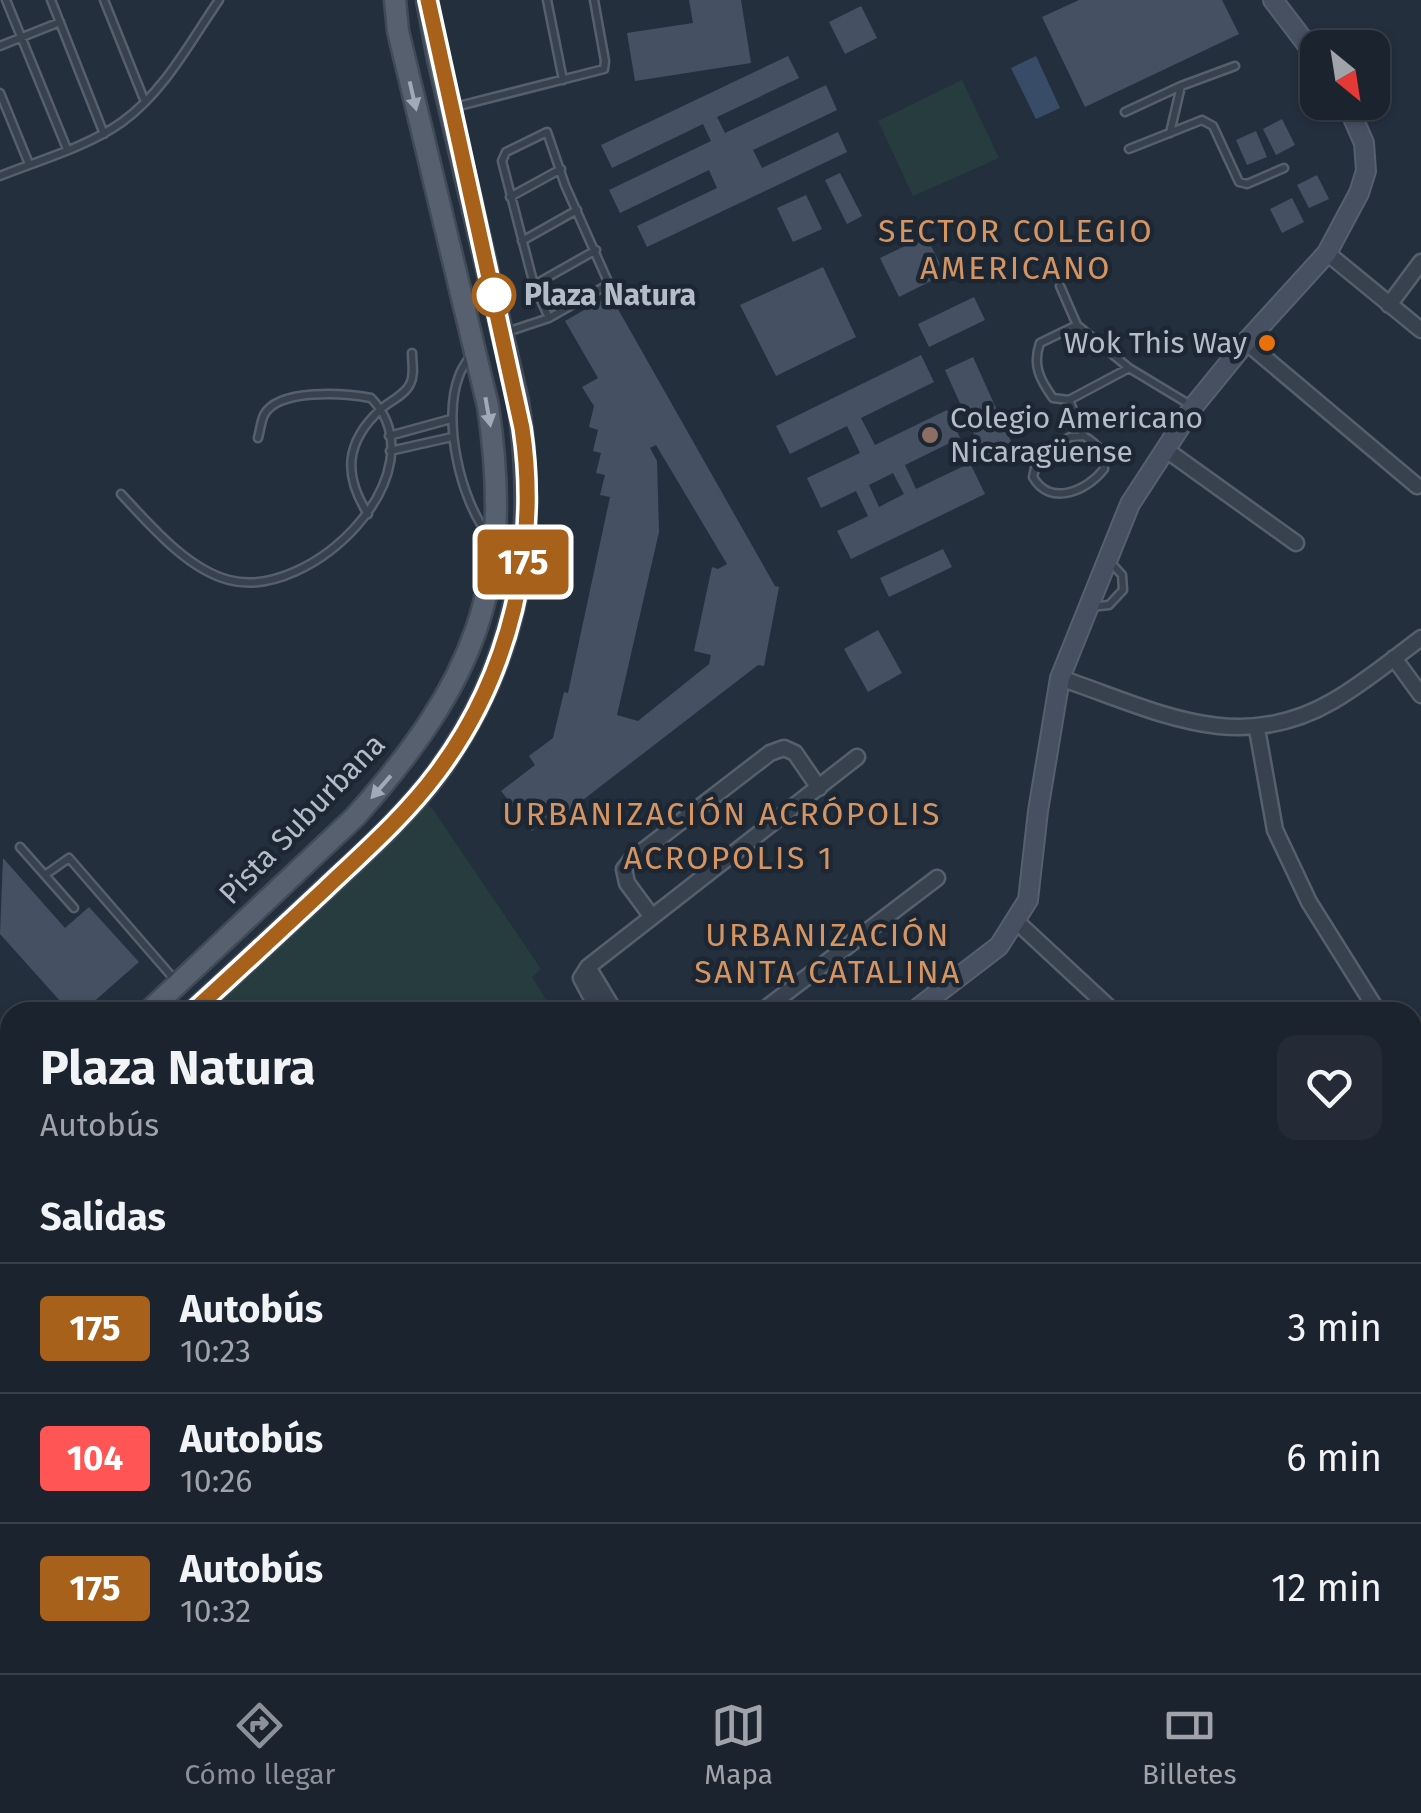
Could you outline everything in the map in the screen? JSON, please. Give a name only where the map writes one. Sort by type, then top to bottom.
[{"type":"main road","name":"Pista Suburbana","points":[[159,1002],[355,817],[419,741],[440,709],[481,618],[494,543],[496,464],[488,406],[398,31],[395,0]]},
{"type":"main road","points":[[419,0],[438,86],[455,132]]},
{"type":"main road","name":"Pista Suburbana","points":[[203,1002],[400,816],[437,773],[491,679],[517,596],[526,544],[528,498],[518,402],[449,109],[428,0]]},
{"type":"street","points":[[1273,0],[1300,35]]},
{"type":"street","points":[[926,1002],[999,946],[1028,900],[1060,678],[1130,504],[1193,407],[1327,253],[1360,194],[1366,172],[1364,143],[1354,120]]},
{"type":"street","points":[[1327,253],[1421,330]]},
{"type":"street","points":[[1389,305],[1421,262]]},
{"type":"street","points":[[1246,342],[1417,486]]},
{"type":"street","points":[[1165,449],[1296,542]]},
{"type":"street","points":[[1060,678],[1214,728],[1257,728],[1299,718],[1334,701],[1421,638]]},
{"type":"street","points":[[1394,658],[1421,695]]},
{"type":"street","points":[[1257,728],[1274,830],[1309,902],[1372,1002]]},
{"type":"street","points":[[652,918],[627,883],[624,869],[631,860],[770,753],[784,748],[796,753],[819,788]]},
{"type":"street","points":[[594,1002],[581,978],[588,967],[857,757]]},
{"type":"street","points":[[773,1002],[936,878]]},
{"type":"street","points":[[1017,922],[1103,1002]]},
{"type":"street","points":[[588,967],[609,1002]]},
{"type":"lane","points":[[6,0],[67,149]]},
{"type":"lane","points":[[51,0],[104,134]]},
{"type":"lane","points":[[104,0],[145,102]]},
{"type":"lane","points":[[0,176],[104,134],[145,102],[219,0]]},
{"type":"lane","points":[[548,0],[563,80]]},
{"type":"lane","points":[[449,109],[604,69],[606,61],[594,0]]},
{"type":"lane","points":[[0,46],[60,22]]},
{"type":"lane","points":[[1125,112],[1235,66]]},
{"type":"lane","points":[[1170,133],[1181,86]]},
{"type":"lane","points":[[0,93],[28,164]]},
{"type":"lane","points":[[1130,149],[1202,120],[1210,122],[1239,182],[1247,184],[1284,168]]},
{"type":"lane","points":[[503,334],[549,318],[609,284],[547,132],[506,152],[502,161],[534,284],[549,318]]},
{"type":"lane","points":[[510,198],[560,168]]},
{"type":"lane","points":[[522,240],[576,210]]},
{"type":"lane","points":[[534,284],[596,250]]},
{"type":"lane","points":[[1060,286],[1077,324],[1129,368],[1193,407]]},
{"type":"lane","points":[[1077,324],[1040,343],[1036,356],[1042,384],[1053,398],[1069,400],[1129,368]]},
{"type":"lane","points":[[474,350],[458,376],[451,419],[466,488],[483,529],[494,543]]},
{"type":"lane","points":[[368,514],[353,490],[350,473],[354,444],[381,409],[409,388],[412,353]]},
{"type":"lane","points":[[121,494],[192,561],[226,580],[253,584],[285,577],[327,554],[368,514],[387,472],[389,436],[381,409],[370,398],[297,396],[278,400],[265,413],[258,438]]},
{"type":"lane","points":[[1069,400],[1084,436],[1096,443],[1104,455],[1104,469],[1092,485],[1079,492],[1047,491],[1038,486],[1032,476],[1038,454],[1070,437],[1084,436]]},
{"type":"lane","points":[[389,436],[451,419]]},
{"type":"lane","points":[[390,451],[453,437]]},
{"type":"lane","points":[[1089,607],[1108,605],[1124,590],[1122,574],[1108,560]]},
{"type":"lane","points":[[20,847],[74,908]]},
{"type":"lane","points":[[46,875],[69,858],[179,984]]},
{"type":"green space","points":[[962,80],[999,158],[913,196],[878,121]]},
{"type":"green space","points":[[417,796],[432,808],[541,969],[532,977],[548,1002],[202,1002]]},
{"type":"water","points":[[1036,56],[1060,108],[1036,119],[1011,68]]},
{"type":"building","points":[[689,0],[741,0],[751,63],[635,81],[627,33],[693,23]]},
{"type":"building","points":[[1079,0],[1222,0],[1239,34],[1085,107],[1042,17]]},
{"type":"building","points":[[861,6],[877,38],[845,54],[829,22]]},
{"type":"building","points":[[788,56],[799,78],[717,117],[725,133],[826,85],[837,110],[753,150],[762,168],[838,132],[847,152],[647,247],[637,226],[717,188],[709,170],[620,213],[609,190],[711,141],[703,124],[612,168],[601,145]]},
{"type":"building","points":[[1282,119],[1295,145],[1276,155],[1263,129]]},
{"type":"building","points":[[1256,131],[1267,157],[1247,165],[1236,140]]},
{"type":"building","points":[[840,173],[862,216],[847,224],[825,180]]},
{"type":"building","points":[[1317,175],[1329,199],[1309,208],[1297,185]]},
{"type":"building","points":[[806,195],[822,229],[793,242],[777,208]]},
{"type":"building","points":[[1292,198],[1304,222],[1282,233],[1270,209]]},
{"type":"building","points":[[926,236],[945,274],[899,297],[880,258]]},
{"type":"building","points":[[823,267],[856,337],[776,376],[740,305]]},
{"type":"building","points":[[610,295],[779,587],[764,666],[758,665],[566,813],[562,808],[532,831],[501,791],[535,765],[529,756],[553,738],[564,692],[568,693],[610,497],[600,495],[605,475],[596,473],[601,453],[593,451],[598,430],[589,427],[594,406],[582,387],[598,378],[565,321]],"holes":[[[656,445],[727,564],[718,569],[712,567],[694,651],[711,655],[709,664],[638,721],[617,715],[659,532],[657,461],[650,448]]]},
{"type":"building","points":[[974,297],[985,320],[929,347],[918,324]]},
{"type":"building","points":[[921,355],[934,382],[861,418],[875,445],[947,410],[960,438],[905,465],[916,489],[970,463],[985,494],[851,559],[837,531],[868,516],[856,491],[821,508],[807,478],[860,453],[847,426],[790,454],[776,426]],"holes":[[[893,473],[904,494],[879,507],[869,485]]]},
{"type":"building","points":[[973,357],[1014,448],[986,461],[945,370]]},
{"type":"building","points":[[943,549],[952,567],[889,597],[880,578]]},
{"type":"building","points":[[878,630],[902,673],[868,692],[844,649]]},
{"type":"building","points":[[3,858],[65,928],[89,907],[139,962],[93,1002],[61,1002],[0,934]]},
{"type":"bus line","name":"175","points":[[203,1002],[356,860],[437,773],[491,679],[517,596],[526,544],[526,454],[518,402],[428,0]]},
{"type":"place","name":"Plaza Natura","points":[[494,295]]},
{"type":"place","name":"Wok This Way","points":[[1267,343]]},
{"type":"place","name":"Colegio Americano Nicaragüense","points":[[930,435]]},
{"type":"district","name":"SECTOR COLEGIO AMERICANO","points":[[1016,250]]},
{"type":"district","name":"URBANIZACIÓN ACRÓPOLIS","points":[[722,814]]},
{"type":"district","name":"ACROPOLIS 1","points":[[729,858]]},
{"type":"district","name":"URBANIZACIÓN SANTA CATALINA","points":[[828,954]]}]
